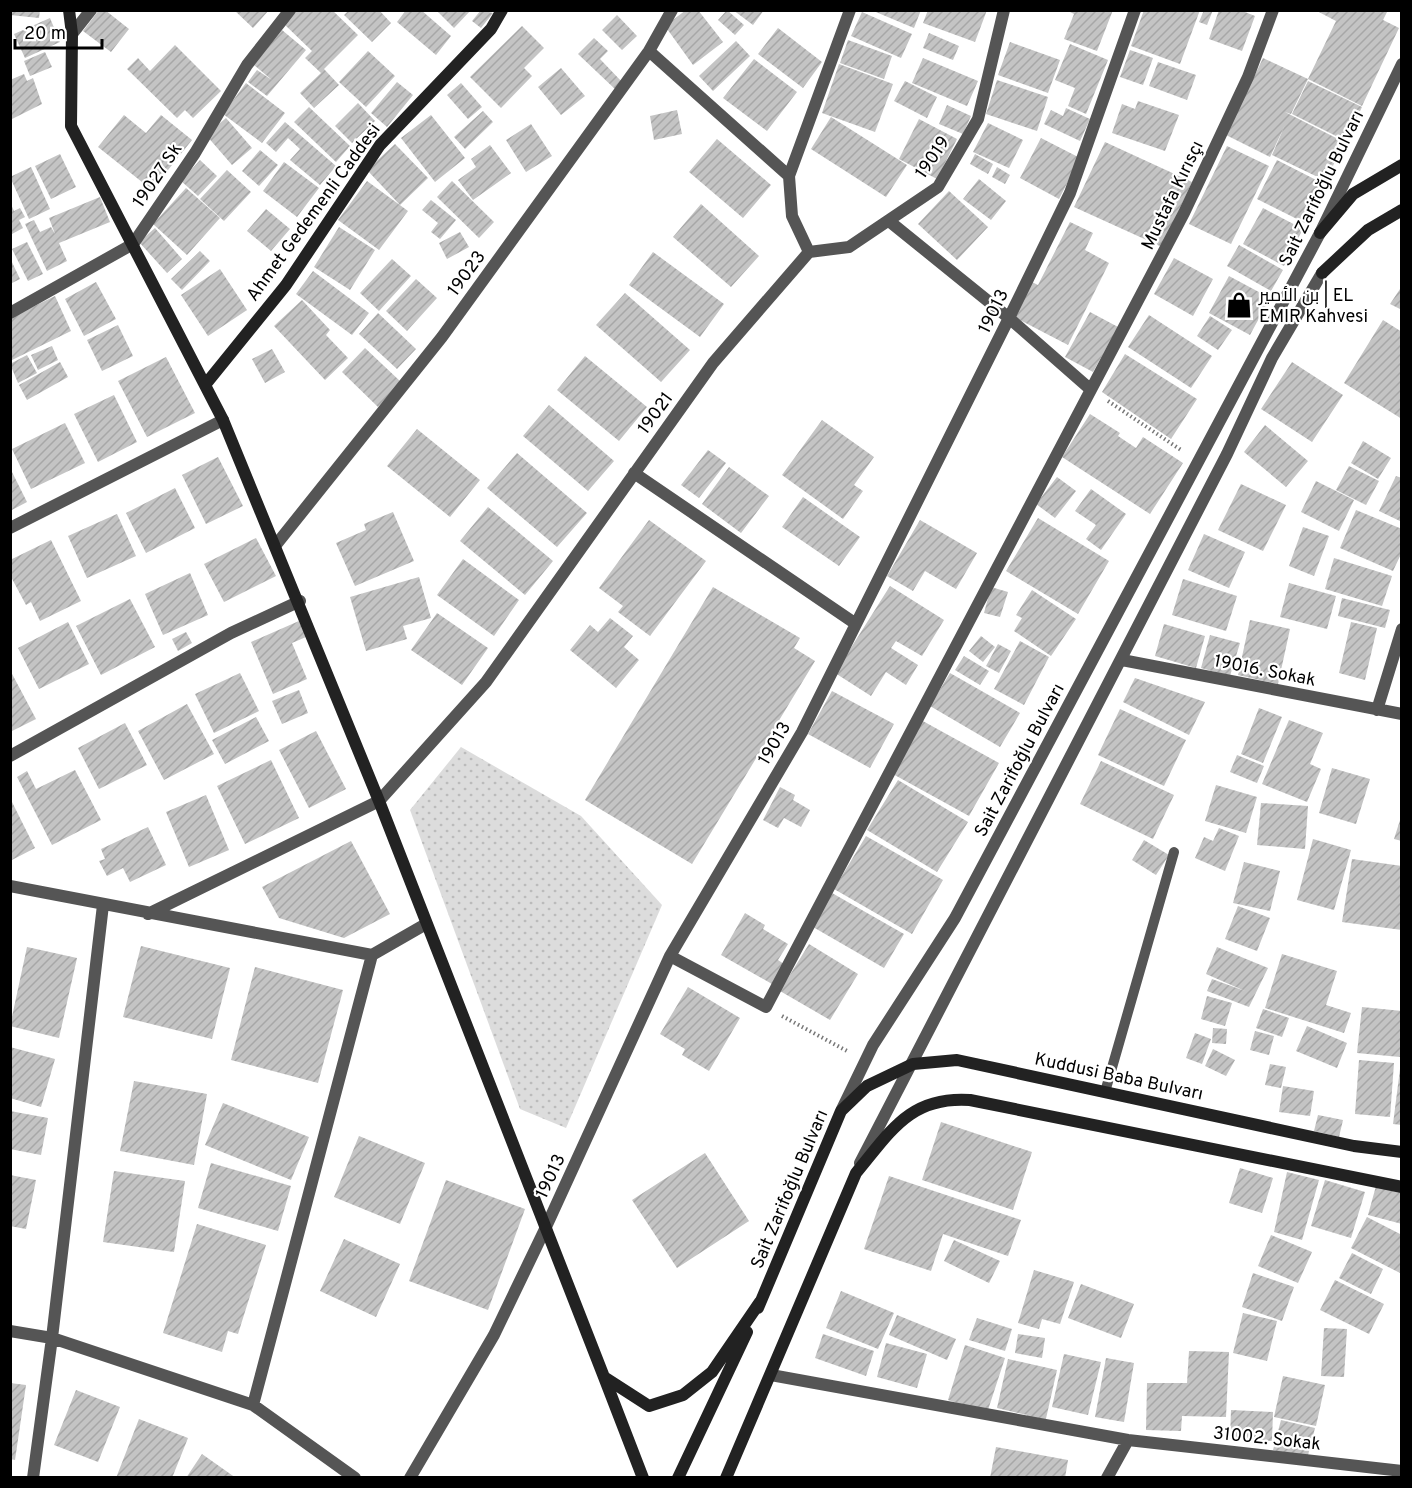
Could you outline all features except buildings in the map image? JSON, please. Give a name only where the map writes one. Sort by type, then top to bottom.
[{"type":"street","points":[[69,10],[72,34],[71,126],[223,420],[300,602],[379,801],[643,1478]]},
{"type":"street","points":[[72,34],[91,10]]},
{"type":"street","name":"19027 Sk","points":[[10,313],[133,244],[195,153],[247,65],[290,10]]},
{"type":"street","name":"Ahmet Gedemenli Caddesi","points":[[205,385],[286,285],[380,145],[491,29],[502,10]]},
{"type":"street","name":"19023","points":[[275,546],[442,337],[649,51],[672,10]]},
{"type":"street","points":[[809,252],[792,216],[789,176],[850,10]]},
{"type":"street","name":"19019","points":[[809,252],[849,247],[938,187],[978,119],[1004,10]]},
{"type":"street","name":"19013","points":[[410,1478],[494,1335],[546,1227],[669,956],[802,732],[1009,318],[1070,192],[1135,10]]},
{"type":"street","name":"Mustafa Kırısçı","points":[[766,1007],[1090,389],[1185,213],[1248,77],[1273,10]]},
{"type":"street","points":[[649,51],[789,176]]},
{"type":"street","name":"Sait Zarifoğlu Bulvarı","points":[[678,1478],[760,1302],[841,1111],[866,1061],[955,918],[1320,233],[1401,64]]},
{"type":"street","points":[[1320,233],[1353,194],[1401,165]]},
{"type":"street","name":"Sait Zarifoğlu Bulvarı","points":[[726,1478],[856,1173],[886,1109],[913,1064],[1122,660],[1272,358],[1322,273],[1368,230],[1401,210]]},
{"type":"street","points":[[890,221],[1009,318],[1090,389]]},
{"type":"street","name":"19021","points":[[379,801],[486,682],[713,363],[809,252]]},
{"type":"street","points":[[10,528],[223,420]]},
{"type":"street","points":[[634,473],[856,624]]},
{"type":"street","points":[[10,756],[231,633],[300,602]]},
{"type":"street","points":[[1377,710],[1401,630]]},
{"type":"street","name":"19016. Sokak","points":[[1122,660],[1401,714]]},
{"type":"street","points":[[147,914],[379,801]]},
{"type":"street","points":[[10,886],[147,914],[372,955],[426,924]]},
{"type":"street","points":[[33,1478],[52,1338],[103,905]]},
{"type":"street","points":[[253,1405],[372,955]]},
{"type":"street","points":[[669,956],[766,1007]]},
{"type":"street","name":"Kuddusi Baba Bulvarı","points":[[841,1111],[867,1086],[913,1064],[957,1060],[1354,1146],[1401,1152]]},
{"type":"street","points":[[856,1173],[910,1113],[945,1098],[970,1100],[1401,1187]]},
{"type":"street","points":[[604,1377],[649,1407],[683,1395],[712,1372],[760,1302]]},
{"type":"street","points":[[10,1331],[52,1338],[253,1405],[355,1478]]},
{"type":"street","name":"31002. Sokak","points":[[771,1376],[1128,1440],[1395,1473]]},
{"type":"street","points":[[1107,1478],[1128,1440]]},
{"type":"street","points":[[1395,1473],[1401,1459]]},
{"type":"lane","points":[[1105,1092],[1174,852]]},
{"type":"path","points":[[1090,389],[1199,462]]},
{"type":"path","points":[[766,1007],[866,1061]]},
{"type":"shaded area","points":[[461,747],[581,816],[662,905],[566,1128],[520,1109],[410,810]]},
{"type":"place","name":"بن الأمير | EL EMIR Kahvesi","points":[[1239,305]]}]
